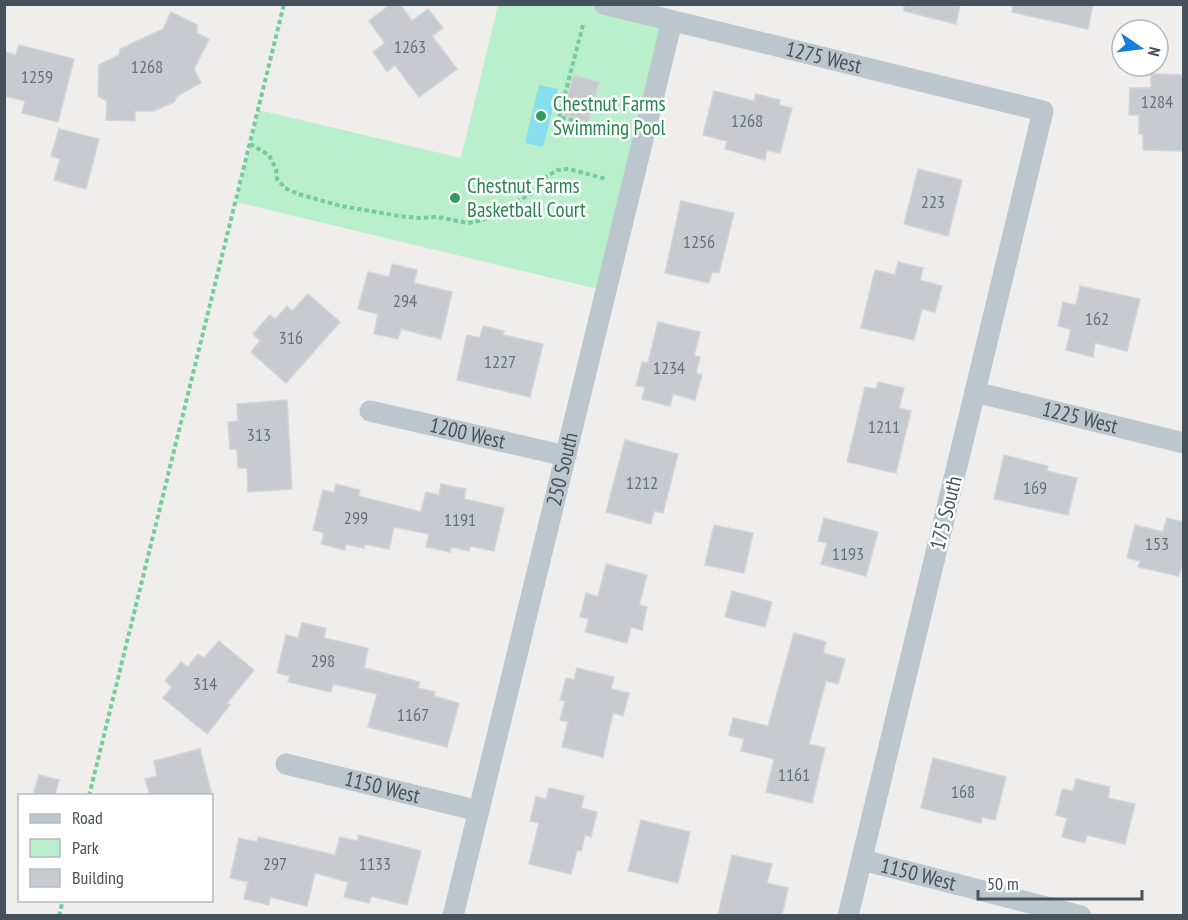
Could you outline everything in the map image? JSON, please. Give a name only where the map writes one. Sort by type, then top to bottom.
[{"type":"street","name":"1275 West","points":[[604,4],[1043,111]]},
{"type":"street","name":"250 South","points":[[453,915],[672,21]]},
{"type":"street","name":"175 South","points":[[848,915],[1043,111]]},
{"type":"street","name":"1225 West","points":[[975,392],[1184,443]]},
{"type":"street","name":"1200 West","points":[[370,411],[566,456]]},
{"type":"street","name":"1150 West","points":[[286,764],[479,811]]},
{"type":"street","name":"1150 West","points":[[862,860],[1081,915]]},
{"type":"path","points":[[89,794],[285,4]]},
{"type":"path","points":[[583,25],[560,117],[618,131]]},
{"type":"path","points":[[250,144],[269,156],[276,169],[277,179],[285,188],[298,194],[341,206],[419,218],[438,217],[468,223],[483,220],[536,191],[546,177],[558,170],[569,169],[606,179]]},
{"type":"green space","points":[[498,5],[604,5],[672,21],[606,291],[236,202],[259,110],[461,158]]},
{"type":"water","name":"Chestnut Farms Swimming Pool","points":[[539,85],[558,89],[543,147],[525,143]]},
{"type":"building","points":[[391,4],[400,4],[412,21],[428,9],[443,28],[432,36],[457,69],[419,97],[395,65],[387,72],[373,52],[385,43],[369,21]]},
{"type":"building","points":[[904,4],[960,4],[956,24],[904,11]]},
{"type":"building","points":[[1013,4],[1093,4],[1088,29],[1012,12]]},
{"type":"building","points":[[171,12],[197,25],[197,33],[209,39],[194,69],[201,83],[177,96],[174,102],[154,111],[135,111],[135,121],[106,120],[107,101],[98,96],[99,65],[119,55],[120,49],[163,29]]},
{"type":"building","points":[[19,45],[74,59],[58,122],[22,113],[25,101],[4,96],[4,52],[16,55]]},
{"type":"building","points":[[573,75],[599,82],[588,122],[563,115]]},
{"type":"building","points":[[1184,75],[1184,151],[1143,150],[1143,134],[1139,134],[1139,115],[1129,115],[1130,88],[1151,88],[1151,78]]},
{"type":"building","points":[[714,91],[754,101],[756,94],[780,100],[779,105],[792,108],[780,153],[767,150],[765,160],[725,149],[727,141],[703,135]]},
{"type":"building","points":[[59,129],[99,139],[86,189],[54,180],[60,159],[51,156]]},
{"type":"building","points":[[918,169],[962,180],[948,236],[904,224]]},
{"type":"building","points":[[681,201],[734,213],[719,273],[712,272],[709,283],[665,273]]},
{"type":"building","points":[[898,262],[923,268],[920,280],[942,286],[935,312],[922,309],[914,340],[861,328],[875,270],[895,275]]},
{"type":"building","points":[[392,264],[417,270],[414,283],[452,292],[441,339],[401,329],[398,339],[374,334],[378,314],[358,309],[368,272],[389,277]]},
{"type":"building","points":[[1080,286],[1140,299],[1127,351],[1095,343],[1093,357],[1066,350],[1071,329],[1058,326],[1063,302],[1076,305]]},
{"type":"building","points":[[308,294],[340,322],[286,383],[251,352],[260,341],[253,334],[270,315],[275,319],[287,306],[292,311]]},
{"type":"building","points":[[658,322],[700,332],[694,356],[700,357],[696,373],[702,375],[695,400],[673,394],[670,406],[642,399],[645,387],[636,386],[642,362],[648,363]]},
{"type":"building","points":[[483,326],[504,331],[503,335],[543,344],[530,397],[457,380],[467,335],[480,338]]},
{"type":"building","points":[[878,382],[904,388],[899,408],[911,411],[896,473],[847,462],[865,387],[876,389]]},
{"type":"building","points":[[287,400],[292,489],[248,492],[247,468],[238,468],[237,449],[230,449],[228,422],[238,421],[237,404]]},
{"type":"building","points":[[625,440],[678,454],[663,513],[654,511],[651,524],[606,512]]},
{"type":"building","points":[[1004,455],[1048,466],[1047,471],[1077,478],[1068,515],[994,499]]},
{"type":"building","points":[[336,484],[360,490],[358,496],[421,512],[426,492],[439,495],[441,484],[466,489],[464,499],[504,508],[494,551],[470,546],[469,551],[451,547],[450,552],[426,547],[429,534],[394,527],[389,549],[365,544],[364,548],[346,544],[345,550],[321,544],[324,533],[313,530],[323,490],[334,493]]},
{"type":"building","points":[[824,518],[878,532],[866,576],[821,564],[827,543],[818,541]]},
{"type":"building","points":[[1167,518],[1184,522],[1184,556],[1179,576],[1138,567],[1140,561],[1127,558],[1135,525],[1163,532]]},
{"type":"building","points":[[714,525],[753,533],[744,573],[705,565]]},
{"type":"building","points":[[606,564],[647,575],[639,605],[647,607],[642,630],[631,627],[627,643],[585,632],[589,619],[580,617],[586,593],[598,597]]},
{"type":"building","points":[[732,591],[772,602],[765,627],[725,617]]},
{"type":"building","points":[[302,623],[326,628],[324,638],[368,648],[364,668],[420,682],[418,688],[435,692],[434,696],[459,703],[447,747],[368,727],[377,694],[333,684],[331,692],[288,682],[290,676],[277,673],[286,635],[298,638]]},
{"type":"building","points":[[794,633],[826,642],[823,653],[845,659],[838,684],[826,681],[809,744],[825,748],[812,803],[766,792],[774,759],[741,751],[744,739],[729,735],[733,718],[768,726]]},
{"type":"building","points":[[219,641],[254,670],[227,703],[230,705],[207,734],[163,698],[172,687],[165,681],[181,662],[188,667],[198,654],[204,658]]},
{"type":"building","points":[[577,668],[614,677],[611,689],[629,693],[623,716],[613,713],[603,757],[562,747],[568,722],[560,720],[565,701],[560,700],[566,678],[574,680]]},
{"type":"building","points":[[200,749],[212,794],[150,794],[145,779],[157,776],[154,761]]},
{"type":"building","points":[[933,758],[1006,777],[995,820],[982,817],[981,823],[921,808]]},
{"type":"building","points":[[39,775],[59,780],[55,794],[33,794]]},
{"type":"building","points":[[1076,779],[1110,787],[1108,798],[1135,804],[1125,844],[1087,835],[1085,843],[1062,837],[1067,818],[1056,815],[1062,789],[1073,791]]},
{"type":"building","points":[[549,788],[584,796],[581,808],[597,812],[591,837],[585,835],[581,851],[577,850],[571,874],[529,864],[539,823],[530,821],[536,797],[546,799]]},
{"type":"building","points":[[641,820],[690,832],[678,883],[628,871]]},
{"type":"building","points":[[359,835],[421,851],[407,905],[371,896],[369,903],[344,897],[348,882],[315,873],[307,906],[270,897],[269,905],[244,899],[248,882],[230,878],[239,838],[257,842],[258,837],[335,855],[340,837],[357,841]]},
{"type":"building","points":[[732,855],[772,864],[767,883],[788,888],[782,915],[718,915]]},
{"type":"place","name":"Chestnut Farms Swimming Pool","points":[[541,116]]},
{"type":"place","name":"Chestnut Farms Basketball Court","points":[[455,198]]}]
